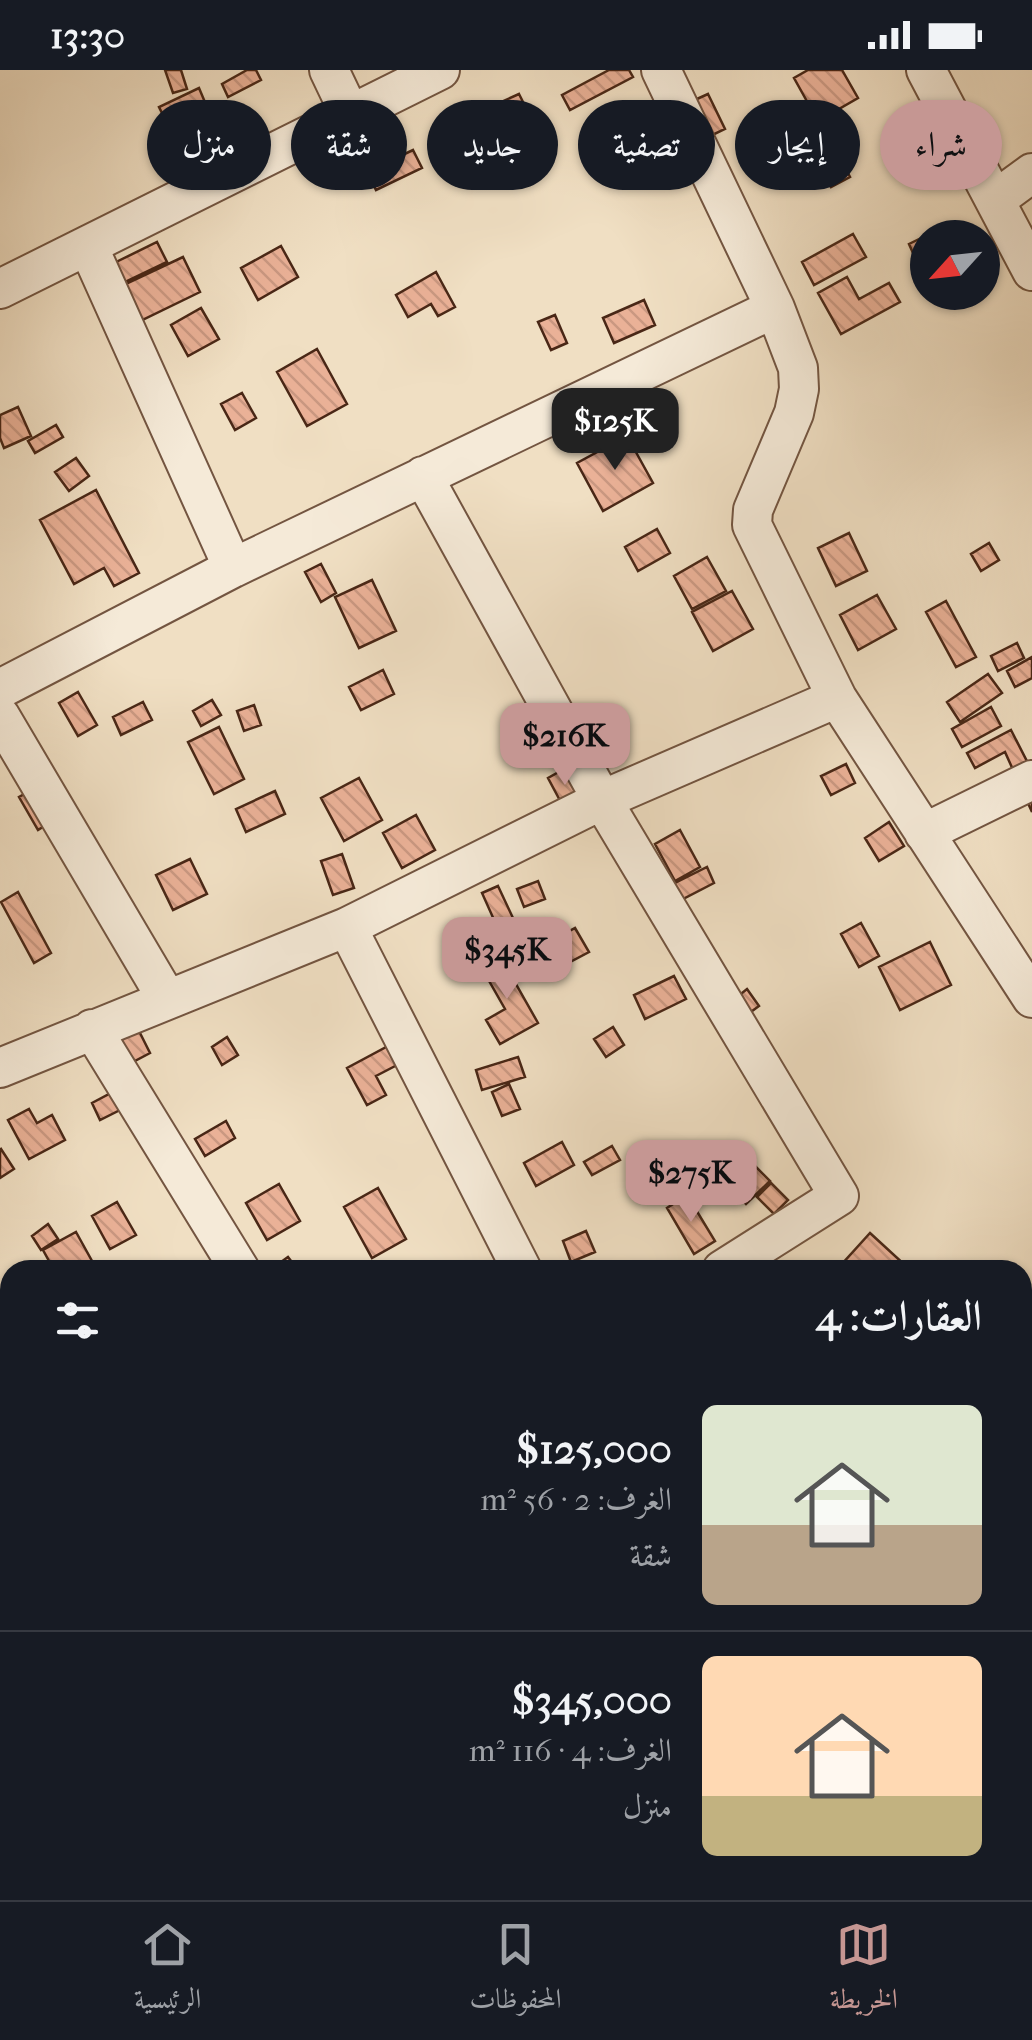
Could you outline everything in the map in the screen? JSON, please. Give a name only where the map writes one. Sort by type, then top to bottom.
[{"type":"street","points":[[329,70],[343,100]]},
{"type":"street","points":[[379,100],[440,70]]},
{"type":"street","points":[[661,70],[775,308],[798,368],[794,412],[753,510],[752,524],[837,698],[1032,998]]},
{"type":"street","points":[[926,70],[1032,271]]},
{"type":"street","points":[[0,290],[291,144]]},
{"type":"street","points":[[995,200],[1032,172]]},
{"type":"street","points":[[88,246],[233,568]]},
{"type":"street","points":[[0,690],[233,568],[775,308]]},
{"type":"street","points":[[423,476],[602,800],[839,1196],[738,1260]]},
{"type":"street","points":[[0,1068],[347,927],[602,800],[837,698]]},
{"type":"street","points":[[0,716],[168,999]]},
{"type":"street","points":[[924,833],[1032,780]]},
{"type":"street","points":[[347,927],[517,1260]]},
{"type":"street","points":[[92,1030],[234,1260]]},
{"type":"building","points":[[165,70],[181,70],[187,89],[173,93]]},
{"type":"building","points":[[247,70],[256,70],[261,80],[228,97],[222,84]]},
{"type":"building","points":[[609,70],[629,70],[633,77],[589,100],[578,100],[578,106],[570,110],[562,95]]},
{"type":"building","points":[[808,70],[842,70],[858,98],[806,100],[794,78]]},
{"type":"building","points":[[199,88],[204,100],[174,100]]},
{"type":"building","points":[[715,108],[725,129],[715,134]]},
{"type":"building","points":[[413,150],[422,168],[407,175],[407,153]]},
{"type":"building","points":[[853,234],[866,257],[814,285],[802,262]]},
{"type":"building","points":[[157,242],[167,262],[119,285],[110,265]]},
{"type":"building","points":[[281,246],[298,277],[258,300],[241,268]]},
{"type":"building","points":[[183,257],[200,292],[134,324],[117,288]]},
{"type":"building","points":[[436,272],[455,307],[438,316],[431,304],[408,317],[396,295]]},
{"type":"building","points":[[847,277],[859,299],[889,283],[900,302],[841,334],[818,293]]},
{"type":"building","points":[[644,300],[655,325],[614,343],[603,318]]},
{"type":"building","points":[[201,308],[219,339],[188,356],[171,325]]},
{"type":"building","points":[[555,315],[567,343],[551,350],[538,322]]},
{"type":"building","points":[[317,349],[347,404],[307,426],[277,372]]},
{"type":"building","points":[[242,393],[256,418],[235,430],[221,404]]},
{"type":"building","points":[[18,407],[31,436],[4,448],[0,415]]},
{"type":"building","points":[[56,425],[63,437],[35,453],[28,441]]},
{"type":"building","points":[[627,436],[653,483],[603,511],[577,463]]},
{"type":"building","points":[[76,458],[89,476],[69,491],[55,472]]},
{"type":"building","points":[[96,490],[139,573],[114,586],[104,568],[74,584],[40,520]]},
{"type":"building","points":[[657,529],[670,553],[638,571],[625,547]]},
{"type":"building","points":[[849,533],[867,571],[836,586],[818,548]]},
{"type":"building","points":[[989,543],[999,560],[981,571],[971,554]]},
{"type":"building","points":[[707,557],[726,591],[692,609],[674,576]]},
{"type":"building","points":[[321,564],[336,593],[321,602],[305,572]]},
{"type":"building","points":[[372,580],[396,631],[359,648],[335,597]]},
{"type":"building","points":[[732,591],[753,629],[713,651],[692,612]]},
{"type":"building","points":[[877,595],[896,629],[858,650],[840,615]]},
{"type":"building","points":[[946,601],[976,657],[956,667],[926,612]]},
{"type":"building","points":[[1017,643],[1024,658],[998,671],[991,656]]},
{"type":"building","points":[[1032,657],[1032,678],[1015,687],[1007,671]]},
{"type":"building","points":[[383,670],[394,694],[361,710],[349,687]]},
{"type":"building","points":[[988,674],[1002,693],[960,722],[947,702]]},
{"type":"building","points":[[78,692],[97,725],[78,736],[59,703]]},
{"type":"building","points":[[212,700],[221,715],[201,726],[193,711]]},
{"type":"building","points":[[143,702],[152,720],[121,735],[113,717]]},
{"type":"building","points":[[254,705],[261,725],[244,731],[237,711]]},
{"type":"building","points":[[991,707],[1001,726],[962,747],[952,729]]},
{"type":"building","points":[[219,727],[244,779],[214,794],[188,742]]},
{"type":"building","points":[[1011,730],[1032,771],[1032,812],[1005,752],[975,768],[967,753]]},
{"type":"building","points":[[846,764],[855,783],[831,795],[821,776]]},
{"type":"building","points":[[566,768],[583,797],[564,808],[548,778]]},
{"type":"building","points":[[359,778],[382,820],[344,841],[321,798]]},
{"type":"building","points":[[30,791],[49,823],[38,830],[19,797]]},
{"type":"building","points":[[275,791],[285,814],[246,832],[236,809]]},
{"type":"building","points":[[416,815],[435,850],[402,868],[383,833]]},
{"type":"building","points":[[889,822],[904,846],[879,861],[865,838]]},
{"type":"building","points":[[680,830],[700,867],[675,881],[655,844]]},
{"type":"building","points":[[342,854],[354,888],[333,895],[321,861]]},
{"type":"building","points":[[190,859],[207,894],[173,910],[156,875]]},
{"type":"building","points":[[707,867],[714,883],[681,900],[673,884]]},
{"type":"building","points":[[538,881],[545,899],[524,907],[517,889]]},
{"type":"building","points":[[498,886],[520,933],[503,940],[482,893]]},
{"type":"building","points":[[18,892],[51,953],[34,963],[1,902]]},
{"type":"building","points":[[861,923],[879,956],[859,967],[841,934]]},
{"type":"building","points":[[575,928],[589,952],[551,972],[539,948]]},
{"type":"building","points":[[930,942],[951,985],[900,1010],[879,967]]},
{"type":"building","points":[[499,954],[538,1023],[500,1044],[486,1020],[505,1009],[480,965]]},
{"type":"building","points":[[674,976],[686,999],[645,1019],[634,995]]},
{"type":"building","points":[[747,989],[759,1006],[744,1017],[732,1001]]},
{"type":"building","points":[[135,1023],[150,1053],[131,1063],[117,1032]]},
{"type":"building","points":[[613,1027],[624,1045],[606,1057],[594,1039]]},
{"type":"building","points":[[227,1037],[238,1055],[222,1065],[212,1047]]},
{"type":"building","points":[[390,1045],[399,1064],[376,1076],[386,1095],[367,1105],[347,1068]]},
{"type":"building","points":[[518,1057],[525,1077],[482,1090],[476,1070]]},
{"type":"building","points":[[509,1084],[520,1109],[502,1116],[492,1092]]},
{"type":"building","points":[[111,1093],[120,1110],[100,1120],[92,1103]]},
{"type":"building","points":[[29,1109],[37,1123],[52,1115],[65,1140],[29,1159],[8,1120]]},
{"type":"building","points":[[226,1121],[235,1138],[205,1156],[195,1139]]},
{"type":"building","points":[[562,1142],[574,1165],[536,1186],[524,1163]]},
{"type":"building","points":[[612,1146],[620,1160],[592,1175],[584,1162]]},
{"type":"building","points":[[0,1150],[14,1169],[0,1178]]},
{"type":"building","points":[[753,1164],[770,1181],[746,1204],[730,1188]]},
{"type":"building","points":[[771,1183],[788,1200],[774,1214],[757,1197]]},
{"type":"building","points":[[279,1184],[300,1221],[267,1240],[246,1203]]},
{"type":"building","points":[[378,1188],[406,1239],[372,1258],[344,1207]]},
{"type":"building","points":[[687,1195],[715,1241],[694,1254],[667,1208]]},
{"type":"building","points":[[117,1202],[136,1235],[110,1249],[92,1216]]},
{"type":"building","points":[[48,1224],[58,1239],[41,1250],[32,1236]]},
{"type":"building","points":[[586,1231],[595,1252],[570,1260],[563,1241]]},
{"type":"building","points":[[76,1232],[91,1260],[48,1260],[43,1250]]},
{"type":"building","points":[[870,1233],[899,1260],[846,1260]]}]
